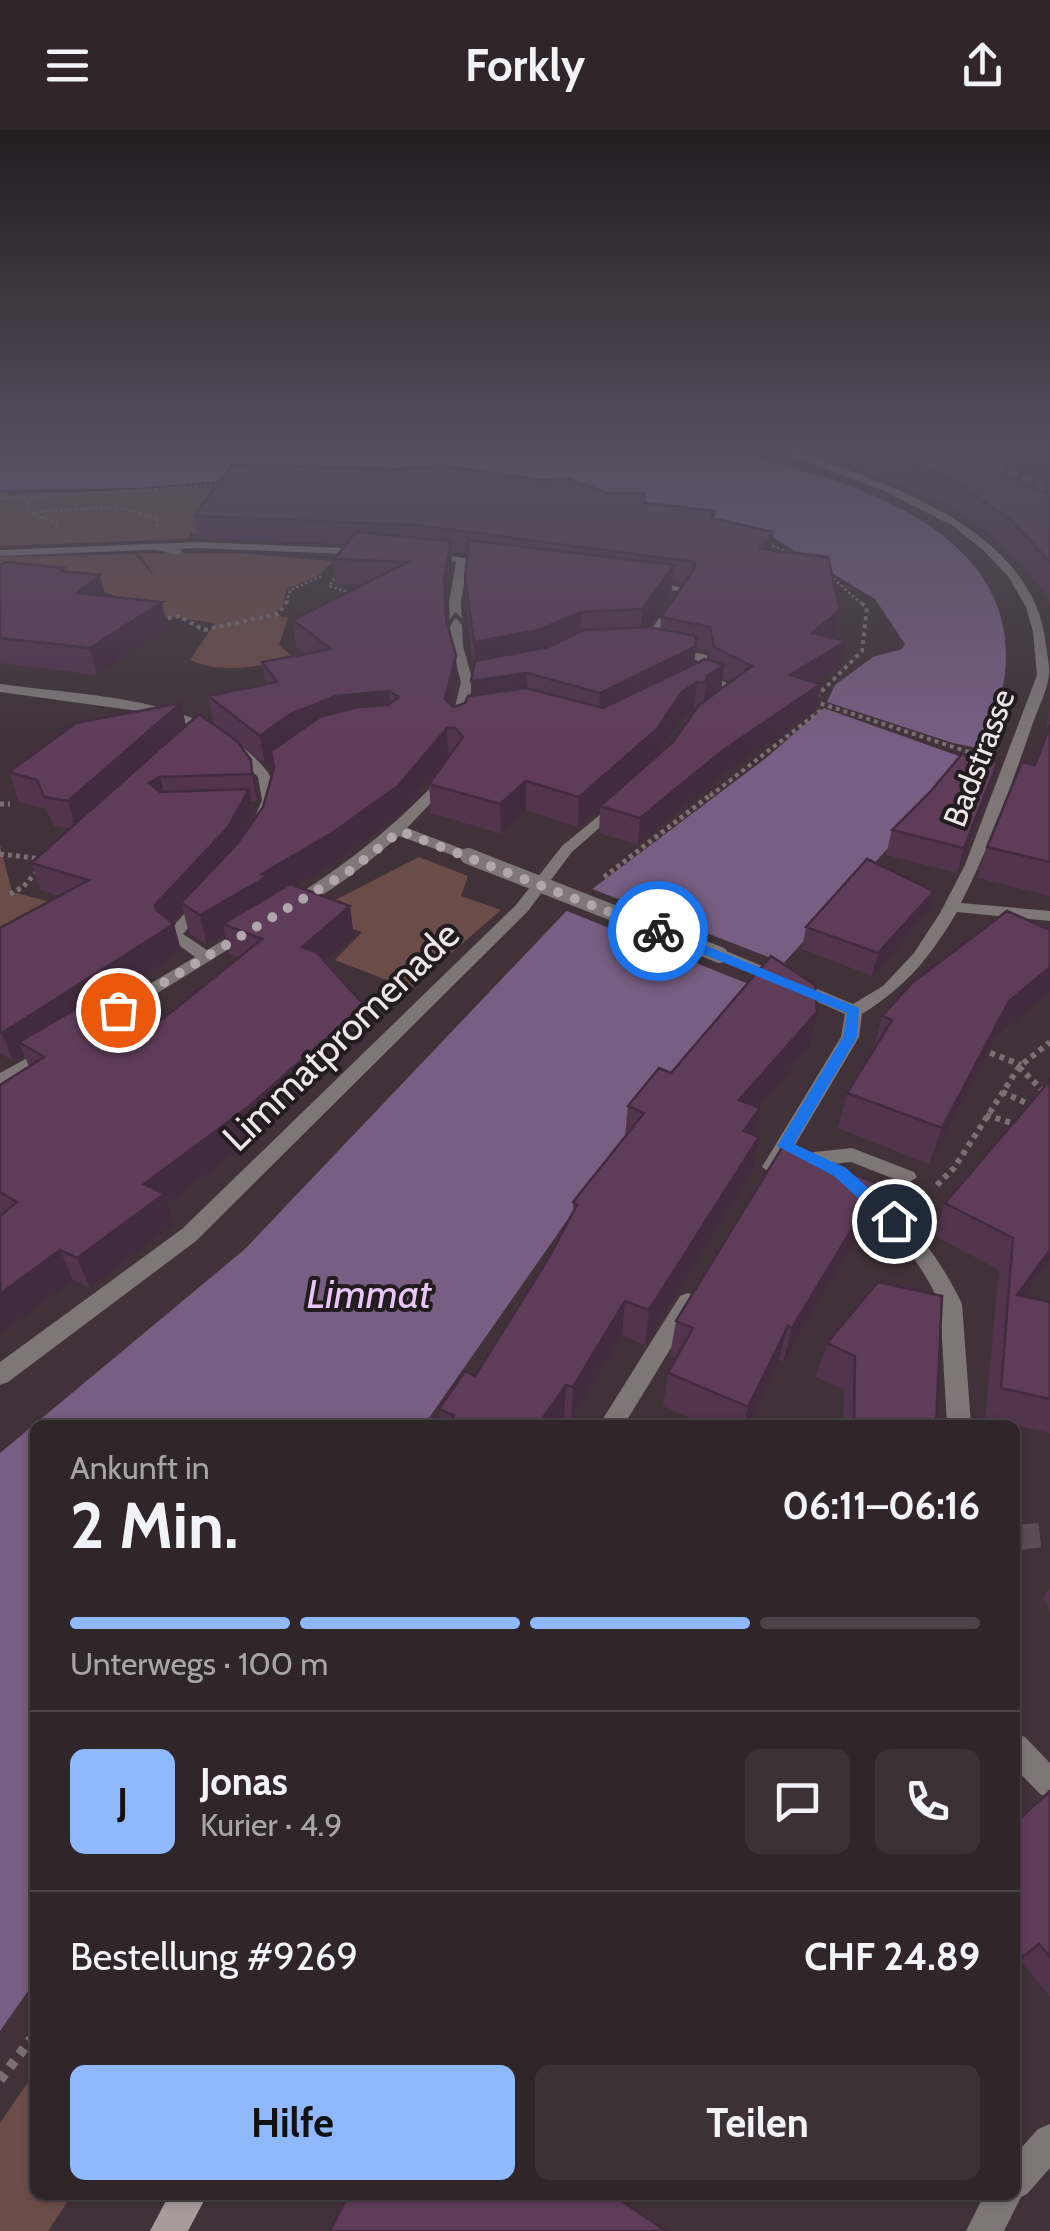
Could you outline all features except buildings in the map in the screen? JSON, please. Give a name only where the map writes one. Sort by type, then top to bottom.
[{"type":"main road","points":[[168,2231],[186,2200]]},
{"type":"street","points":[[0,553],[155,547]]},
{"type":"street","points":[[156,547],[177,552]]},
{"type":"street","points":[[262,547],[383,552]]},
{"type":"street","name":"Badstrasse","points":[[854,1011],[878,1002],[926,952],[955,907],[1043,675],[1033,609],[1019,586],[982,547]]},
{"type":"street","points":[[417,554],[500,564]]},
{"type":"street","points":[[462,559],[455,622],[467,682],[457,723],[474,715]]},
{"type":"street","points":[[630,581],[685,588],[646,646]]},
{"type":"street","points":[[631,647],[646,646],[703,658],[696,679],[738,690],[721,702]]},
{"type":"street","points":[[467,682],[486,678]]},
{"type":"street","points":[[0,688],[170,712],[205,727],[269,772],[266,808],[259,826]]},
{"type":"street","points":[[191,740],[205,727]]},
{"type":"street","points":[[0,1080],[351,870],[400,831],[448,778],[454,763]]},
{"type":"street","name":"Limmatpromenade","points":[[0,1375],[189,1235],[522,908],[567,850],[636,788]]},
{"type":"street","points":[[246,809],[266,808]]},
{"type":"street","points":[[400,831],[854,1011],[850,1037],[764,1179]]},
{"type":"street","points":[[206,958],[173,936],[218,886]]},
{"type":"street","points":[[955,907],[1050,916]]},
{"type":"street","points":[[785,1146],[858,1185],[894,1221],[938,1278],[951,1304],[959,1420]]},
{"type":"street","points":[[814,1159],[852,1155],[907,1177]]},
{"type":"street","points":[[614,1420],[703,1278]]},
{"type":"street","points":[[1020,1752],[1050,1784]]},
{"type":"street","points":[[1020,2176],[1050,2140]]},
{"type":"street","points":[[984,2231],[1001,2200]]},
{"type":"path","points":[[776,547],[795,555]]},
{"type":"path","points":[[155,621],[179,616],[204,630],[255,622],[278,614],[288,602],[290,590],[330,570]]},
{"type":"path","points":[[603,877],[820,710],[807,704],[855,667],[869,628],[867,608],[824,570]]},
{"type":"path","points":[[845,656],[860,659]]},
{"type":"path","points":[[812,701],[982,757]]},
{"type":"path","points":[[0,804],[10,804]]},
{"type":"path","points":[[0,854],[44,859],[57,854]]},
{"type":"path","points":[[10,894],[23,887],[44,859]]},
{"type":"path","points":[[894,1221],[917,1206],[954,1168],[1020,1066],[1050,1042]]},
{"type":"path","points":[[973,1046],[1020,1066],[1048,1097],[1035,1119]]},
{"type":"path","points":[[1002,1092],[1040,1109]]},
{"type":"path","points":[[986,1115],[1029,1128]]},
{"type":"path","points":[[0,2080],[30,2041]]},
{"type":"shaded area","points":[[139,553],[237,553],[333,561],[318,576],[286,589],[283,605],[273,615],[288,618],[279,645],[298,661],[243,667],[216,667],[190,660],[215,623],[154,615],[108,593],[0,584],[0,557],[134,554],[155,577]]},
{"type":"shaded area","points":[[0,845],[12,892],[86,911],[0,958]]},
{"type":"shaded area","points":[[419,857],[468,876],[461,896],[501,910],[410,989],[335,960],[362,932],[308,914]]},
{"type":"shaded area","points":[[30,2079],[30,2200],[69,2200],[48,2231],[0,2231],[0,2123]]},
{"type":"water","name":"Limmat","points":[[789,547],[955,547],[974,566],[995,600],[1005,640],[1003,686],[987,739],[624,1139],[427,1420],[40,1420],[245,1249],[575,902],[766,758],[824,708],[835,685],[873,657],[902,649],[905,644],[875,599]]},
{"type":"water","name":"Limmat","points":[[30,1428],[30,1988],[0,2031],[0,1453]]},
{"type":"pier","points":[[821,700],[982,749],[970,760],[818,706]]},
{"type":"pier","points":[[587,887],[789,965],[766,991],[562,909]]},
{"type":"tunnel","points":[[1020,1537],[1050,1534]]},
{"type":"way so far","points":[[118,1010],[351,870],[400,831],[658,931]]},
{"type":"route","points":[[658,931],[854,1011],[850,1037],[785,1146],[840,1172],[894,1221]]}]
